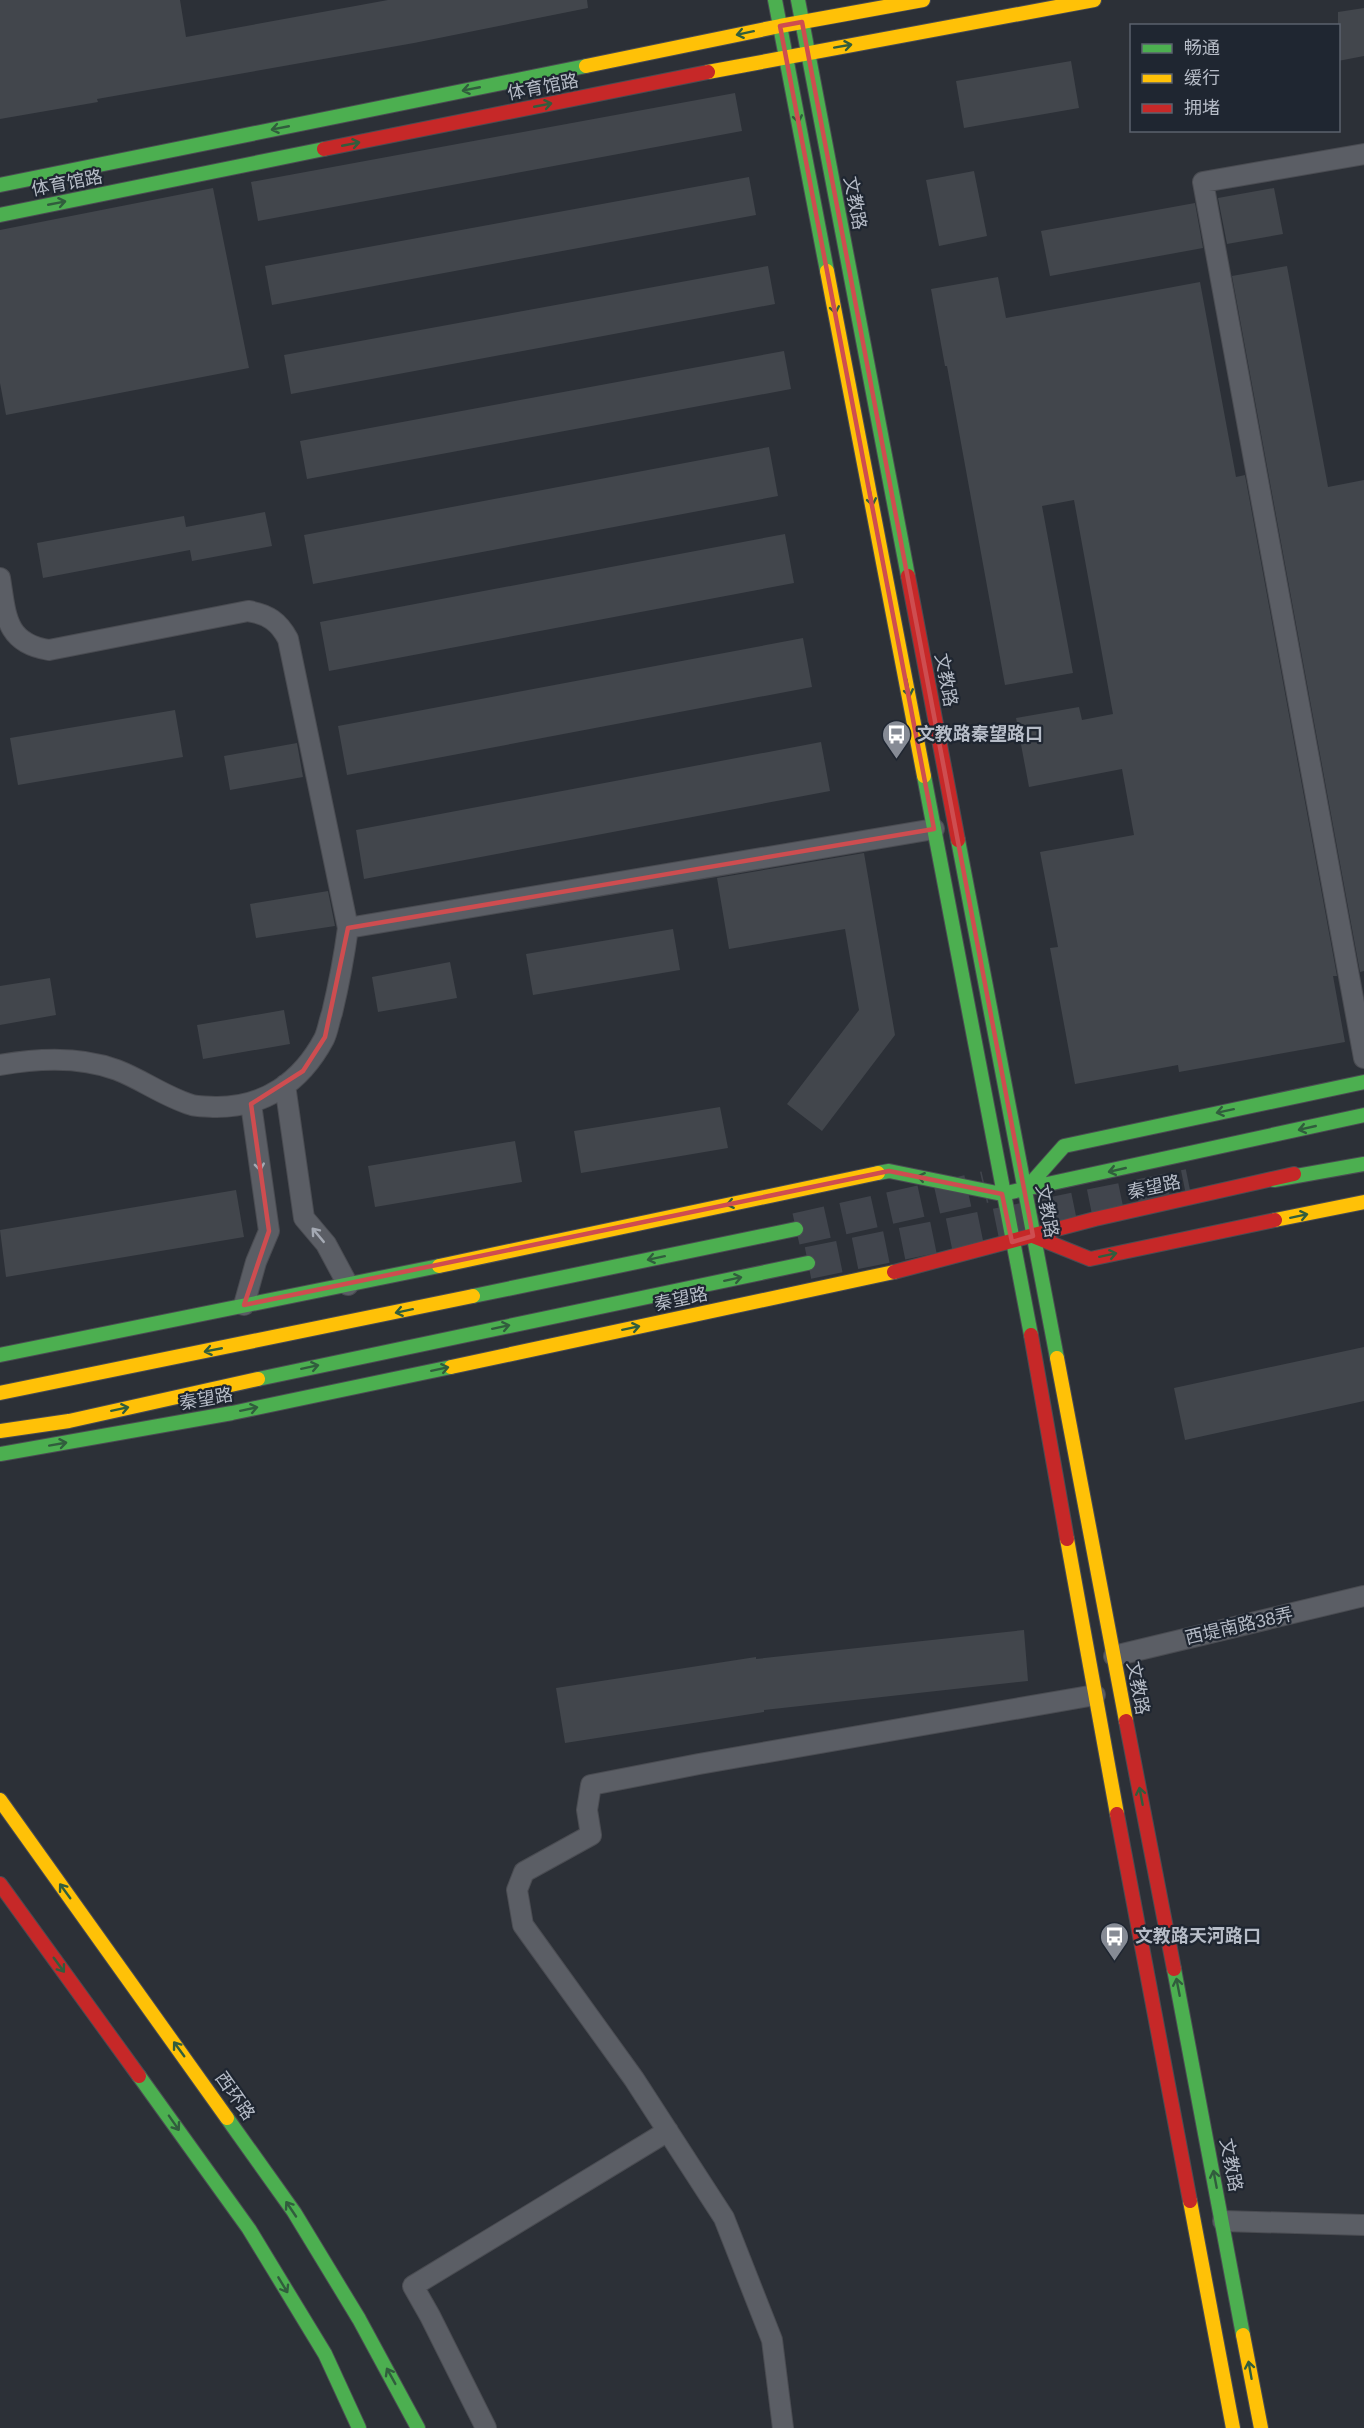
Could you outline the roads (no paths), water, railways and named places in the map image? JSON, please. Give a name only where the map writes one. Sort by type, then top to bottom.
[{"type":"main road","points":[[775,0],[1012,1242],[1233,2428]]},
{"type":"main road","name":"文教路","points":[[798,0],[1261,2428]]},
{"type":"main road","name":"体育馆路","points":[[0,185],[780,26],[923,0]]},
{"type":"main road","name":"体育馆路","points":[[0,215],[786,56],[1094,0]]},
{"type":"main road","points":[[1025,1190],[1064,1146],[1364,1082]]},
{"type":"main road","name":"秦望路","points":[[0,1355],[348,1285],[890,1171],[1002,1194],[1364,1115]]},
{"type":"main road","name":"秦望路","points":[[0,1454],[232,1413],[910,1269],[1095,1219],[1274,1180],[1364,1155]]},
{"type":"main road","points":[[1274,1180],[1364,1164]]},
{"type":"main road","points":[[1034,1236],[1090,1259],[1364,1202]]},
{"type":"main road","points":[[0,1393],[796,1229]]},
{"type":"main road","name":"秦望路","points":[[0,1431],[69,1421],[344,1360],[808,1263]]},
{"type":"main road","name":"西环路","points":[[0,1800],[294,2212],[359,2319],[418,2428]]},
{"type":"main road","points":[[0,1884],[249,2229],[325,2354],[359,2428]]},
{"type":"street","points":[[1364,154],[1203,182],[1364,1058]]},
{"type":"street","points":[[0,578],[7,621],[13,633],[23,642],[35,648],[49,650],[248,611],[261,613],[282,628],[288,639],[348,928],[341,976],[325,1037],[303,1071],[272,1095],[251,1104],[233,1107],[194,1106],[156,1092],[117,1070],[74,1060],[29,1060],[0,1065]]},
{"type":"street","points":[[348,928],[934,829]]},
{"type":"street","points":[[285,1084],[304,1218],[326,1244],[348,1285]]},
{"type":"street","points":[[244,1305],[256,1262],[268,1231],[251,1104]]},
{"type":"street","name":"西堤南路38弄","points":[[1114,1656],[1364,1596]]},
{"type":"street","points":[[783,2428],[772,2340],[724,2218],[634,2079],[523,1925],[517,1890],[524,1872],[591,1835],[587,1810],[591,1785],[1095,1695]]},
{"type":"street","points":[[486,2428],[413,2286],[668,2131]]},
{"type":"street","points":[[1223,2221],[1364,2225]]},
{"type":"tunnel","points":[[808,1263],[1189,1185]]},
{"type":"tunnel","points":[[796,1229],[985,1187]]},
{"type":"place","name":"文教路秦望路口","points":[[896,760]]},
{"type":"place","name":"文教路天河路口","points":[[1114,1962]]}]
